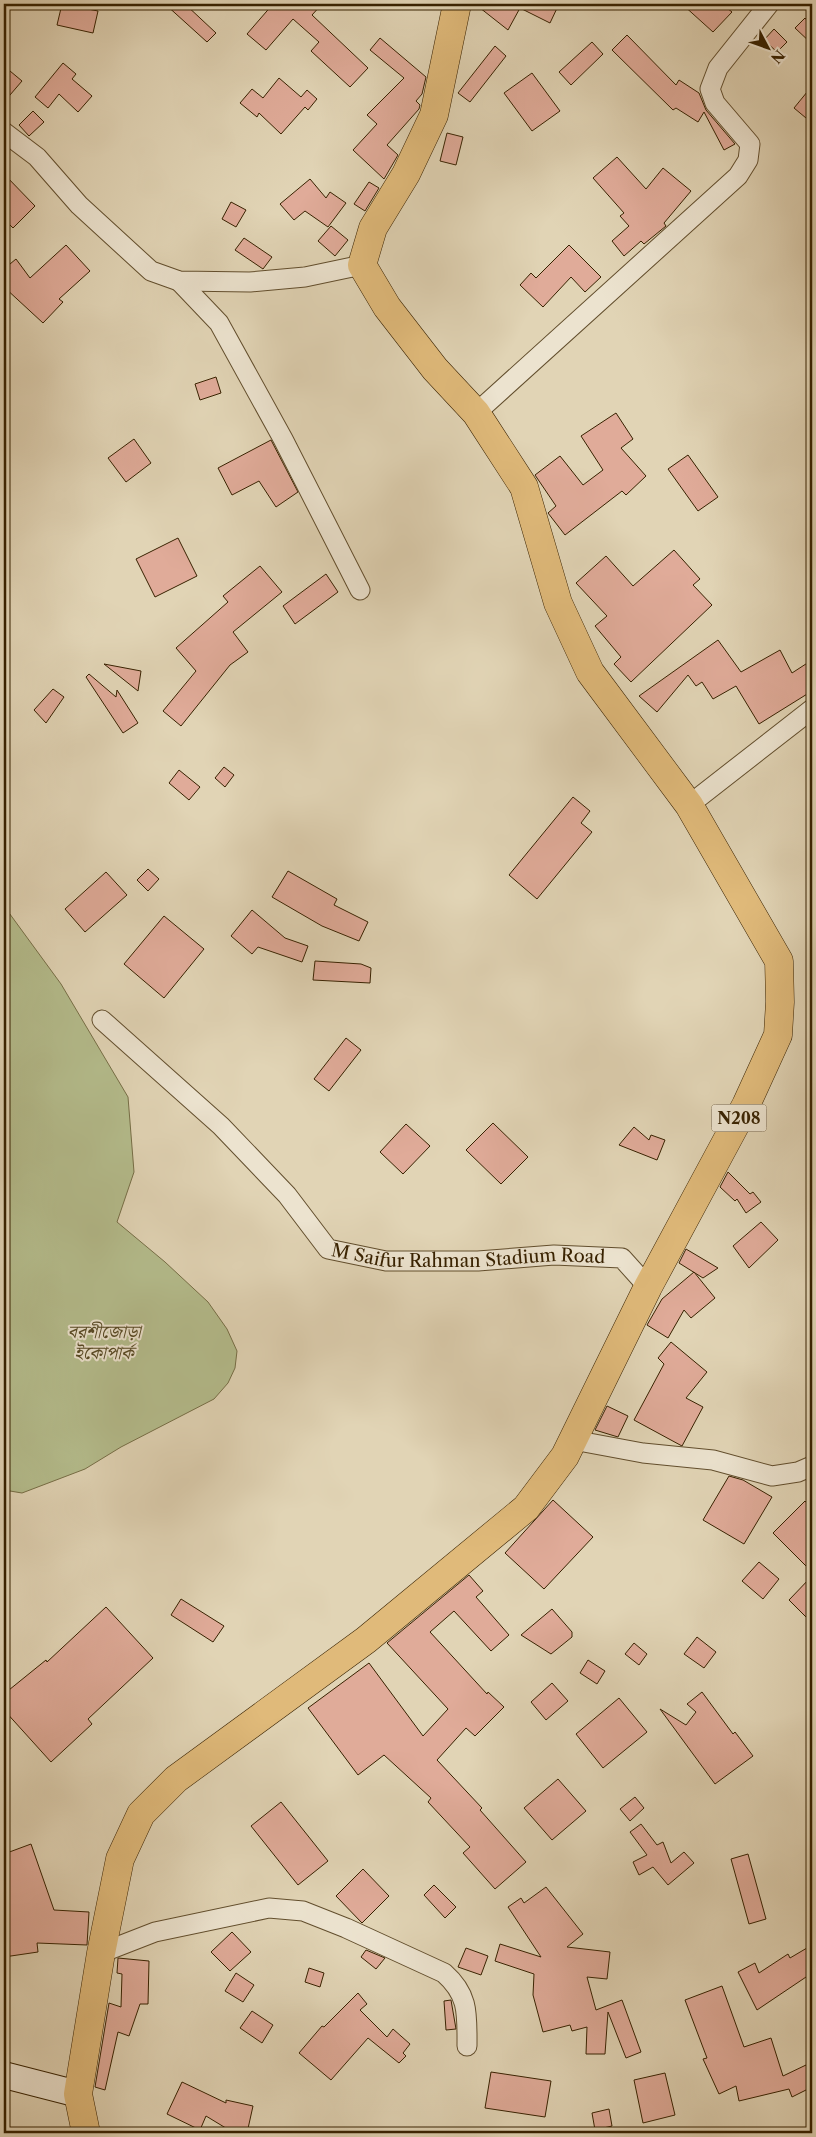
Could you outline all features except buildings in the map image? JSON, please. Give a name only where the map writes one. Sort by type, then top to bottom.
[{"type":"highway","points":[[362,265],[373,228],[406,174],[434,115],[457,4]]},
{"type":"highway","name":"N208","points":[[86,2133],[78,2094],[101,1953],[120,1859],[141,1814],[176,1779],[366,1640],[526,1508],[565,1456],[648,1287],[746,1105],[778,1035],[780,1002],[779,961],[689,805],[590,672],[558,603],[524,487],[476,413],[429,362],[387,307],[362,265]]},
{"type":"street","points":[[476,413],[738,176],[748,160],[750,144],[715,103],[710,89],[718,68],[769,4]]},
{"type":"street","points":[[4,132],[37,156],[79,205],[151,272],[178,281],[250,282],[305,277],[362,265]]},
{"type":"street","points":[[178,281],[219,323],[283,438],[360,590]]},
{"type":"street","points":[[689,805],[812,709]]},
{"type":"street","name":"M Saifur Rahman Stadium Road","points":[[102,1020],[221,1126],[287,1195],[328,1249],[386,1261],[478,1261],[554,1255],[622,1258],[648,1287]]},
{"type":"street","points":[[573,1440],[643,1453],[713,1460],[772,1476],[798,1472],[812,1466]]},
{"type":"street","points":[[101,1953],[155,1932],[269,1908],[303,1911],[346,1928],[444,1973],[457,1984],[467,2010],[467,2046]]},
{"type":"street","points":[[4,2076],[78,2094]]},
{"type":"green space","name":"বরশীজোড়া ইকোপার্ক","points":[[4,906],[61,984],[128,1097],[134,1172],[117,1222],[165,1262],[208,1302],[227,1329],[237,1351],[235,1368],[228,1383],[214,1399],[121,1447],[85,1469],[22,1493],[4,1490]]}]
